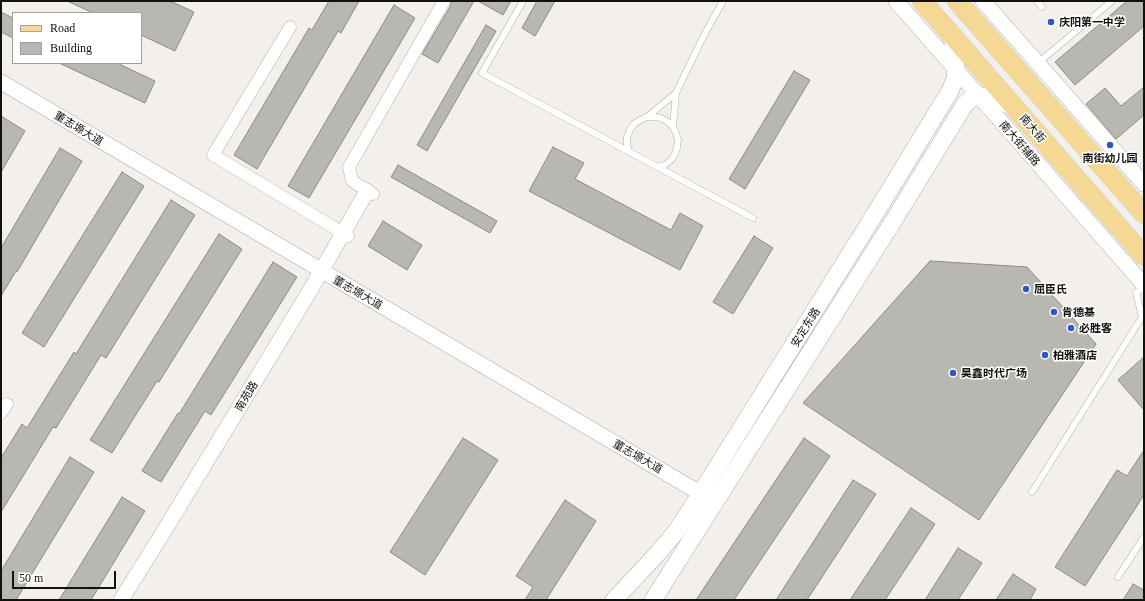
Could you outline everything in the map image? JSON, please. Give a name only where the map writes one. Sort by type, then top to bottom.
[{"type":"main road","name":"南大街","points":[[922,1],[1144,256]]},
{"type":"main road","points":[[957,1],[1144,214]]},
{"type":"main road","name":"安定东路","points":[[614,600],[675,533],[878,210],[950,91],[955,79],[956,70],[952,35]]},
{"type":"main road","name":"安定东路","points":[[653,600],[890,226],[965,104],[972,98],[979,97]]},
{"type":"main road","points":[[979,97],[994,98],[1017,110]]},
{"type":"street","points":[[370,192],[352,181],[349,168],[444,1]]},
{"type":"street","name":"南大街辅路","points":[[896,1],[1144,284]]},
{"type":"street","points":[[984,1],[1144,184]]},
{"type":"street","points":[[290,27],[213,155],[345,235]]},
{"type":"street","name":"董志塬大道","points":[[1,82],[322,275]]},
{"type":"street","name":"董志塬大道","points":[[1,91],[322,275],[714,505]]},
{"type":"street","name":"南苑路","points":[[128,600],[175,527],[370,192]]},
{"type":"street","name":"南苑路","points":[[120,600],[322,275]]},
{"type":"lane","points":[[523,1],[482,73],[753,218]]},
{"type":"lane","points":[[673,127],[676,93],[703,37],[723,1]]},
{"type":"lane","points":[[1037,1],[1042,7]]},
{"type":"lane","points":[[1038,63],[1112,1]]},
{"type":"lane","points":[[629,152],[627,137],[634,124],[647,117],[676,93]]},
{"type":"lane","points":[[647,117],[661,118],[668,122],[673,127],[678,140],[675,154],[665,165],[658,167]]},
{"type":"lane","points":[[1032,492],[1142,317],[1136,292],[1144,288]]},
{"type":"lane","points":[[1118,577],[1144,537]]},
{"type":"building","points":[[67,1],[170,1],[194,12],[175,51],[142,35],[142,12],[91,12]]},
{"type":"building","points":[[329,1],[359,1],[341,33],[338,31],[257,169],[234,155],[309,28],[312,30]]},
{"type":"building","points":[[451,1],[474,1],[438,63],[422,54],[451,5]]},
{"type":"building","points":[[478,1],[511,1],[503,15]]},
{"type":"building","points":[[537,1],[555,1],[535,36],[522,28]]},
{"type":"building","points":[[1127,1],[1144,1],[1144,26],[1075,85],[1055,62]]},
{"type":"building","points":[[394,5],[415,18],[309,198],[288,186]]},
{"type":"building","points":[[1,12],[12,18],[12,38],[1,32]]},
{"type":"building","points":[[486,25],[496,31],[427,151],[417,145]]},
{"type":"building","points":[[61,64],[119,64],[155,81],[145,103]]},
{"type":"building","points":[[794,71],[810,80],[745,189],[729,179]]},
{"type":"building","points":[[1144,87],[1144,115],[1116,139],[1086,104],[1105,88],[1121,106]]},
{"type":"building","points":[[1,116],[25,131],[1,172]]},
{"type":"building","points":[[553,147],[584,163],[575,179],[671,230],[680,213],[703,226],[680,270],[529,191]]},
{"type":"building","points":[[60,148],[82,161],[17,272],[16,271],[1,296],[1,248]]},
{"type":"building","points":[[398,165],[497,221],[490,233],[391,177]]},
{"type":"building","points":[[122,172],[144,186],[44,347],[22,333]]},
{"type":"building","points":[[171,200],[195,215],[106,358],[101,355],[56,428],[53,427],[1,512],[1,458],[22,424],[27,428],[74,352],[76,354]]},
{"type":"building","points":[[383,221],[422,245],[407,270],[368,246]]},
{"type":"building","points":[[219,234],[242,249],[159,382],[157,381],[112,453],[90,440]]},
{"type":"building","points":[[754,236],[773,248],[733,314],[713,302]]},
{"type":"building","name":"昊鑫时代广场","points":[[930,261],[1027,267],[1096,344],[979,520],[803,403]]},
{"type":"building","points":[[273,262],[297,277],[211,415],[205,411],[161,482],[142,471]]},
{"type":"building","points":[[1144,357],[1144,410],[1118,380]]},
{"type":"building","points":[[463,438],[498,460],[425,575],[390,552]]},
{"type":"building","points":[[804,438],[830,456],[734,600],[696,600]]},
{"type":"building","points":[[1144,450],[1144,495],[1085,586],[1055,567],[1117,470],[1127,476]]},
{"type":"building","points":[[70,457],[94,472],[16,600],[1,600],[1,571]]},
{"type":"building","points":[[853,480],[876,494],[807,600],[776,600]]},
{"type":"building","points":[[122,497],[145,511],[91,600],[59,600]]},
{"type":"building","points":[[565,500],[596,521],[546,600],[525,600],[533,587],[516,576]]},
{"type":"building","points":[[911,508],[935,524],[885,600],[850,600]]},
{"type":"building","points":[[958,548],[982,563],[958,600],[925,600]]},
{"type":"building","points":[[1013,574],[1036,589],[1030,600],[996,600]]},
{"type":"building","points":[[1133,584],[1144,590],[1144,600],[1123,600]]},
{"type":"place","name":"庆阳第一中学","points":[[1051,22]]},
{"type":"place","name":"南街幼儿园","points":[[1110,145]]},
{"type":"place","name":"屈臣氏","points":[[1026,289]]},
{"type":"place","name":"肯德基","points":[[1054,312]]},
{"type":"place","name":"必胜客","points":[[1071,328]]},
{"type":"place","name":"柏雅酒店","points":[[1045,355]]},
{"type":"place","name":"昊鑫时代广场","points":[[953,373]]}]
